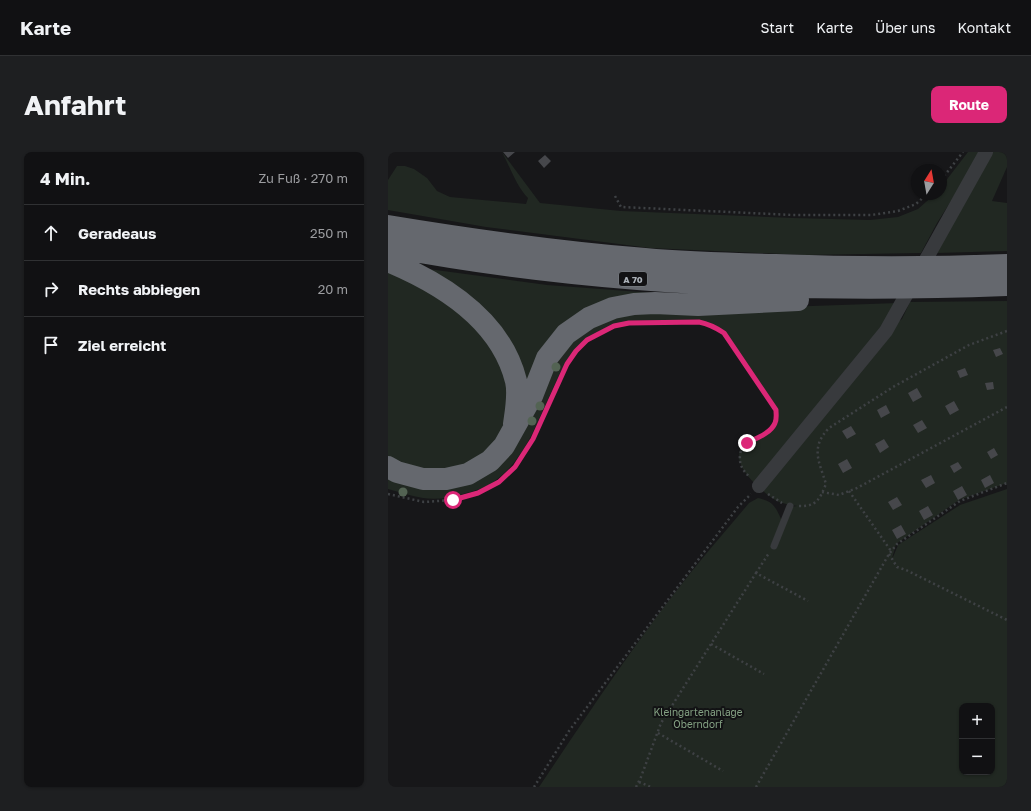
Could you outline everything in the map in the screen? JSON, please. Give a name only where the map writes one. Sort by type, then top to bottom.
[{"type":"highway","name":"A 70","points":[[388,226],[528,248],[646,259],[726,264],[803,266],[947,267],[1007,265]]},
{"type":"highway","name":"A 70","points":[[388,246],[477,261],[646,280],[766,286],[880,288],[1007,285]]},
{"type":"highway","points":[[388,261],[425,278],[444,289],[473,312],[494,335],[508,360],[516,382],[516,403],[513,430]]},
{"type":"highway","points":[[388,467],[397,472],[423,478],[446,479],[468,474],[490,461],[504,446],[532,396],[547,358],[566,334],[589,318],[613,308],[655,302],[698,305],[790,300],[880,288]]},
{"type":"street","points":[[759,486],[886,331],[986,152]]},
{"type":"lane","points":[[774,546],[790,506]]},
{"type":"path","points":[[947,172],[963,152]]},
{"type":"path","points":[[614,196],[621,207],[793,215],[871,215],[898,211],[916,204],[920,200]]},
{"type":"path","points":[[629,323],[683,322]]},
{"type":"path","points":[[534,787],[569,731],[738,507],[759,486],[743,470],[739,460],[740,450],[747,443],[772,428],[776,422],[776,410],[724,333],[714,326],[699,322]]},
{"type":"path","points":[[1007,332],[969,345],[893,387],[829,428],[822,436],[817,446],[818,459],[826,484],[822,492],[839,495],[857,488],[1007,407]]},
{"type":"path","points":[[388,494],[424,502],[453,500],[478,493],[499,482],[515,467],[533,439],[567,364],[576,351],[587,340]]},
{"type":"path","points":[[756,787],[888,554],[897,544],[960,501],[1007,483]]},
{"type":"path","points":[[849,491],[891,551]]},
{"type":"path","points":[[636,787],[661,723],[774,546]]},
{"type":"path","points":[[888,554],[897,567],[906,570],[1007,620]]},
{"type":"path","points":[[756,573],[808,601]]},
{"type":"path","points":[[711,644],[764,674]]},
{"type":"path","points":[[657,732],[723,771]]},
{"type":"path","points":[[639,782],[651,787]]},
{"type":"green space","points":[[502,152],[540,203],[621,211],[870,220],[898,217],[918,209],[928,200],[947,200],[947,179],[968,152],[982,152],[937,223],[921,253],[805,255],[650,248],[486,227],[388,210],[388,180],[397,166],[405,166],[414,169],[427,178],[437,191],[450,197],[526,204],[528,198],[517,182]]},
{"type":"green space","points":[[992,152],[1007,152],[1007,167],[992,201],[1007,203],[1007,251],[937,253]]},
{"type":"green space","points":[[388,268],[472,316],[511,383],[506,423],[496,441],[484,455],[461,467],[436,471],[412,467],[388,457]]},
{"type":"green space","points":[[421,268],[547,285],[681,295],[614,301],[528,387],[517,364]]},
{"type":"green space","name":"Kleingartenanlage Oberndorf","points":[[1007,301],[1007,483],[959,500],[896,544],[891,562],[898,545],[960,505],[1007,489],[1007,787],[539,787],[606,687],[641,638],[695,568],[749,503],[758,498],[768,501],[776,508],[782,521],[790,507],[797,506],[779,502],[766,493],[746,473],[739,458],[740,451],[747,442],[764,434],[773,427],[776,421],[776,410],[724,333],[718,329],[709,324],[699,322],[622,323],[607,328],[592,336],[574,351],[561,372],[524,448],[512,466],[492,483],[480,489],[458,495],[428,499],[388,489],[388,476],[470,481],[568,338],[613,313],[898,303],[884,331],[902,319],[910,302]]},
{"type":"building","points":[[503,152],[515,152],[508,158]]},
{"type":"building","points":[[545,155],[551,161],[544,168],[538,161]]},
{"type":"building","points":[[1000,348],[1003,354],[996,357],[993,350]]},
{"type":"building","points":[[965,368],[968,375],[960,378],[957,371]]},
{"type":"building","points":[[993,382],[994,389],[987,390],[985,383]]},
{"type":"building","points":[[917,388],[922,397],[913,402],[908,393]]},
{"type":"building","points":[[954,401],[959,410],[950,415],[945,406]]},
{"type":"building","points":[[886,405],[890,413],[881,418],[877,410]]},
{"type":"building","points":[[922,420],[927,428],[918,433],[913,425]]},
{"type":"building","points":[[851,426],[856,434],[847,439],[842,431]]},
{"type":"building","points":[[884,439],[889,447],[880,453],[875,444]]},
{"type":"building","points":[[994,448],[998,455],[991,459],[987,452]]},
{"type":"building","points":[[847,459],[852,468],[843,473],[838,464]]},
{"type":"building","points":[[958,462],[962,468],[954,473],[950,466]]},
{"type":"building","points":[[931,475],[935,483],[926,488],[921,480]]},
{"type":"building","points":[[990,475],[994,483],[985,488],[981,480]]},
{"type":"building","points":[[962,486],[967,495],[958,500],[953,491]]},
{"type":"building","points":[[897,497],[902,505],[893,510],[888,502]]},
{"type":"building","points":[[928,506],[933,515],[924,520],[919,511]]},
{"type":"building","points":[[901,525],[906,534],[897,539],[892,530]]},
{"type":"route","points":[[453,500],[478,493],[499,482],[515,467],[533,439],[567,364],[576,351],[587,340],[614,326],[629,323],[699,322],[714,326],[724,333],[776,410],[776,422],[772,428],[747,443]]}]
